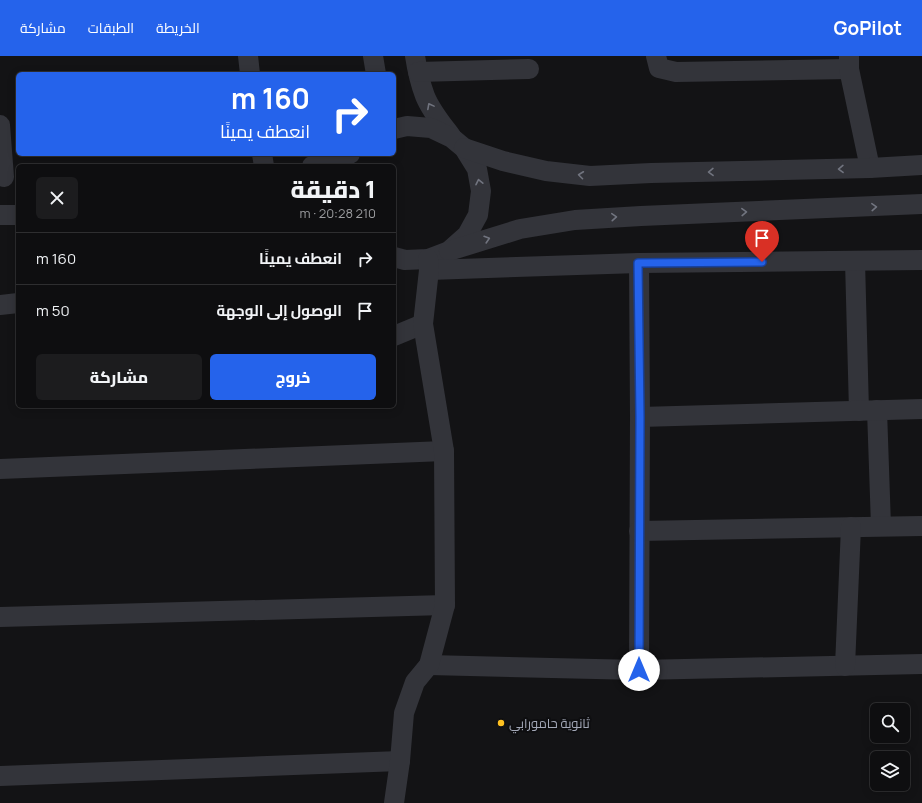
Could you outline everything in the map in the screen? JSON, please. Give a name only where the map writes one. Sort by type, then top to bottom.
[{"type":"street","points":[[248,56],[250,72]]},
{"type":"street","points":[[373,56],[376,72]]},
{"type":"street","points":[[656,56],[659,68],[676,72],[849,63],[870,168]]},
{"type":"street","points":[[428,265],[450,251],[467,235],[478,215],[481,192],[476,169],[434,113],[425,97],[416,64],[529,69]]},
{"type":"street","points":[[0,125],[7,177]]},
{"type":"street","points":[[396,129],[407,126],[431,128],[458,143],[504,161],[546,171],[590,176],[651,173],[870,168],[922,165]]},
{"type":"street","points":[[319,164],[345,156]]},
{"type":"street","points":[[450,251],[520,229],[575,220],[922,204]]},
{"type":"street","points":[[0,215],[16,215]]},
{"type":"street","points":[[396,258],[428,265],[922,260]]},
{"type":"street","points":[[855,261],[868,411],[881,526]]},
{"type":"street","points":[[638,263],[640,417],[639,670]]},
{"type":"street","points":[[394,803],[400,761],[404,713],[415,682],[430,665],[445,605],[444,451],[423,324],[428,265]]},
{"type":"street","points":[[0,305],[16,303]]},
{"type":"street","points":[[396,335],[423,324]]},
{"type":"street","points":[[640,417],[922,409]]},
{"type":"street","points":[[0,469],[444,451]]},
{"type":"street","points":[[639,531],[922,526]]},
{"type":"street","points":[[845,666],[851,527]]},
{"type":"street","points":[[0,617],[445,605]]},
{"type":"street","points":[[430,665],[639,670],[922,664]]},
{"type":"street","points":[[0,776],[400,761]]},
{"type":"place","name":"ثانوية حامورابي","points":[[501,723]]},
{"type":"route","points":[[639,670],[640,417],[638,263],[762,262]]}]
